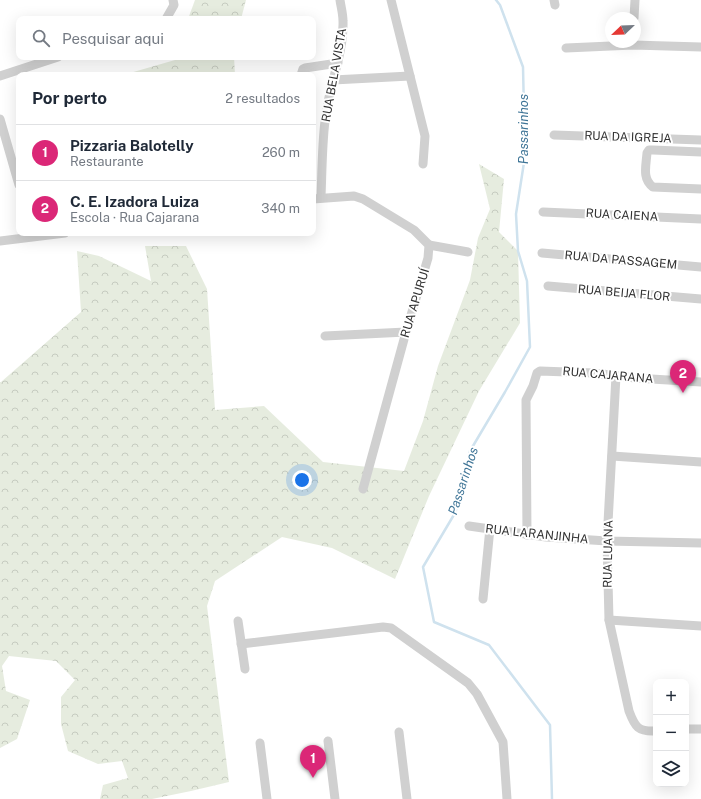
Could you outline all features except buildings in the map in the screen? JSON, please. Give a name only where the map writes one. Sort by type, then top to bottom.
[{"type":"street","points":[[168,16],[174,5],[173,0]]},
{"type":"street","name":"RUA BELA VISTA","points":[[317,198],[324,121],[341,47],[343,21],[340,0]]},
{"type":"street","points":[[391,0],[425,136],[423,164]]},
{"type":"street","points":[[634,0],[634,12]]},
{"type":"street","points":[[641,44],[701,47]]},
{"type":"street","points":[[566,48],[605,46]]},
{"type":"street","points":[[0,76],[49,60]]},
{"type":"street","points":[[302,72],[305,68],[338,63]]},
{"type":"street","points":[[333,80],[410,76]]},
{"type":"street","points":[[0,119],[16,175]]},
{"type":"street","name":"RUA DA IGREJA","points":[[554,135],[701,140]]},
{"type":"street","points":[[701,152],[649,150],[647,154],[646,179],[653,187],[701,189]]},
{"type":"street","points":[[317,198],[354,196],[363,199],[414,230],[429,245],[468,252]]},
{"type":"street","name":"RUA CAIENA","points":[[543,212],[701,219]]},
{"type":"street","points":[[0,241],[28,236]]},
{"type":"street","name":"RUA APURUÍ","points":[[363,489],[428,258],[429,245]]},
{"type":"street","name":"RUA DA PASSAGEM","points":[[542,253],[701,267]]},
{"type":"street","name":"RUA BEIJA FLOR","points":[[548,286],[701,300]]},
{"type":"street","points":[[325,336],[406,332]]},
{"type":"street","name":"RUA CAJARANA","points":[[527,535],[526,400],[540,371],[594,373],[701,382]]},
{"type":"street","name":"RUA LUANA","points":[[616,376],[607,541],[609,620],[629,711],[636,727],[643,731],[653,731]]},
{"type":"street","points":[[612,456],[701,462]]},
{"type":"street","name":"RUA LARANJINHA","points":[[469,526],[546,537],[607,541],[701,544]]},
{"type":"street","points":[[483,599],[490,528]]},
{"type":"street","points":[[609,620],[701,626]]},
{"type":"street","points":[[238,621],[245,669]]},
{"type":"street","points":[[241,644],[383,627],[391,628],[468,683],[477,694],[503,742],[507,799]]},
{"type":"street","points":[[689,729],[701,729]]},
{"type":"street","points":[[399,732],[407,799]]},
{"type":"street","points":[[328,741],[335,799]]},
{"type":"street","points":[[260,744],[267,799]]},
{"type":"green space","points":[[195,0],[246,0],[242,16],[189,16]]},
{"type":"green space","points":[[175,60],[234,60],[235,72],[133,72]]},
{"type":"green space","points":[[479,164],[504,179],[499,232],[518,251],[520,323],[479,391],[429,496],[395,579],[332,548],[282,537],[215,581],[207,606],[229,782],[152,799],[100,799],[103,785],[128,778],[122,761],[98,764],[68,751],[61,724],[61,697],[75,680],[56,661],[9,656],[2,666],[6,691],[30,700],[17,739],[0,748],[0,382],[81,312],[77,251],[99,256],[151,281],[145,246],[186,246],[207,289],[215,410],[264,406],[323,462],[404,471],[423,421],[438,366],[470,280],[478,238],[490,209]]},
{"type":"waterway","name":"Passarinhos","points":[[496,0],[500,5],[523,67],[525,156],[516,214],[518,251],[527,281],[530,347],[470,451],[465,483],[455,513],[423,567],[434,622],[489,645],[550,725],[552,799]]},
{"type":"place","name":"C. E. Izadora Luiza","points":[[683,393]]},
{"type":"place","name":"Pizzaria Balotelly","points":[[313,778]]}]
